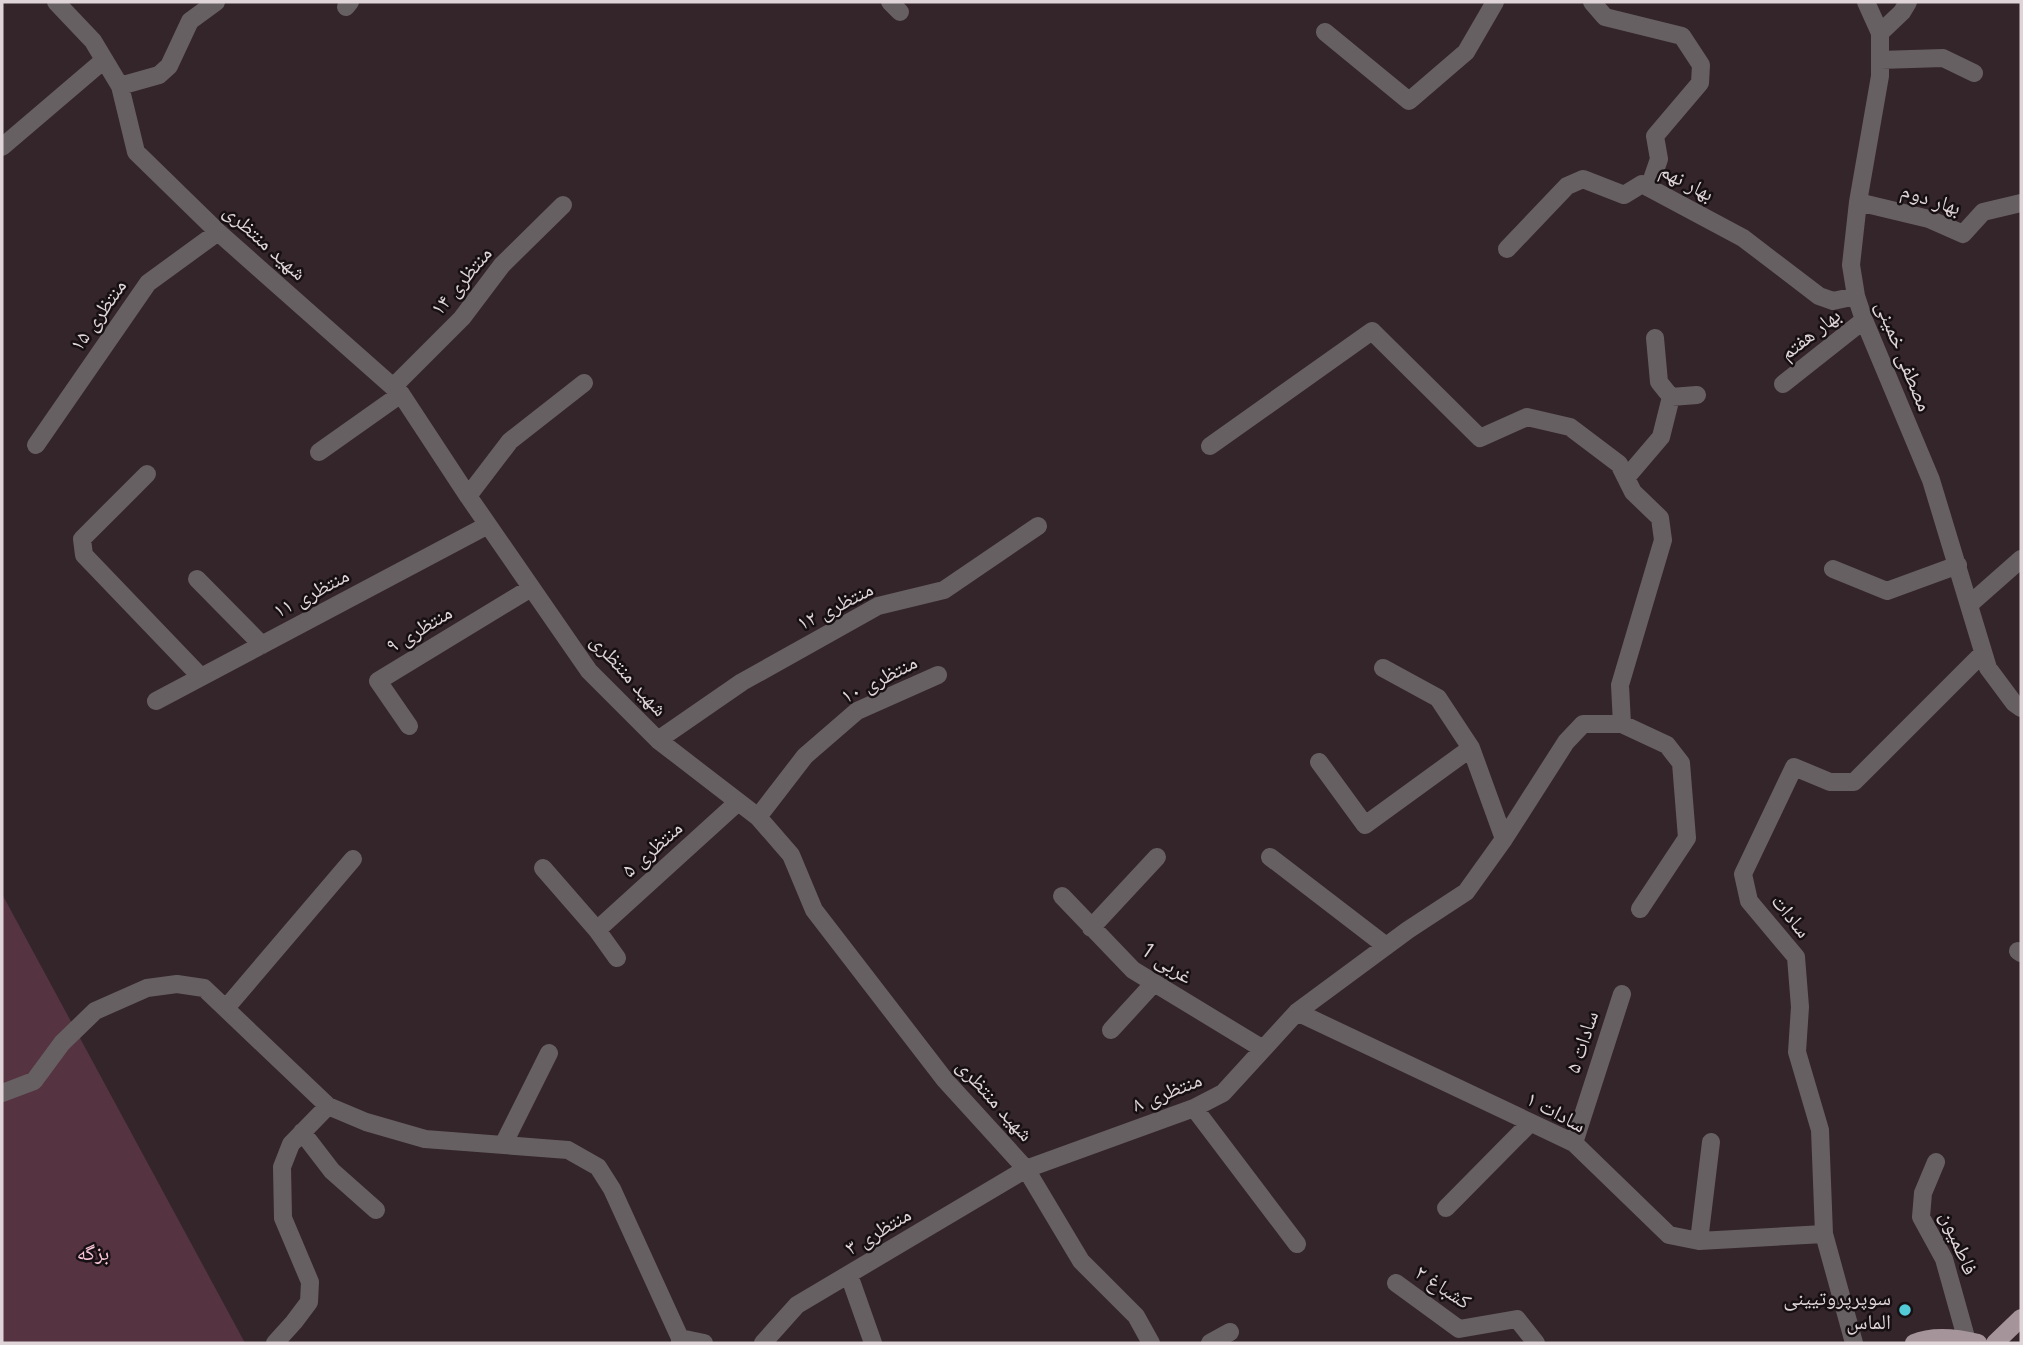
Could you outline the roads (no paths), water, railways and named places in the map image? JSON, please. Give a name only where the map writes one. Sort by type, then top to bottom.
[{"type":"main road","points":[[1996,1343],[2021,1318]]},
{"type":"main road","points":[[1914,1343],[1924,1339],[1950,1338],[1973,1342]]},
{"type":"main road","points":[[1996,1343],[2010,1343]]},
{"type":"street","name":"شهید منتظری","points":[[57,2],[93,41],[120,86],[136,152],[218,232],[398,390],[589,671],[658,740],[758,817],[791,855],[814,911],[945,1080],[1026,1169],[1081,1261],[1136,1317],[1151,1343]]},
{"type":"street","points":[[120,86],[159,75],[169,66],[190,21],[216,2]]},
{"type":"street","points":[[1325,32],[1409,101],[1466,52],[1495,2]]},
{"type":"street","points":[[1592,2],[1605,17],[1682,36],[1701,65],[1700,83],[1655,135],[1659,159],[1649,188]]},
{"type":"street","name":"مصطفی خمینی","points":[[1866,2],[1880,33],[1880,76],[1858,202],[1851,265],[1856,296],[1931,480],[1988,668],[2014,703],[2021,708]]},
{"type":"street","points":[[1880,33],[1902,12],[1908,2]]},
{"type":"street","points":[[1880,60],[1943,58],[1974,73]]},
{"type":"street","points":[[2,147],[104,60]]},
{"type":"street","name":"بهار نهم","points":[[1507,249],[1567,186],[1583,179],[1624,195],[1642,184],[1743,238],[1819,296],[1833,301],[1856,296]]},
{"type":"street","name":"بهار دوم","points":[[1858,202],[1928,219],[1963,234],[1983,212],[2021,203]]},
{"type":"street","name":"منتظری ۱۴","points":[[319,452],[398,390],[462,318],[502,265],[563,205]]},
{"type":"street","name":"منتظری ۱۵","points":[[36,445],[148,283],[218,232]]},
{"type":"street","name":"بهار هفتم","points":[[1783,384],[1864,320]]},
{"type":"street","points":[[1210,446],[1373,331],[1480,438],[1527,416],[1570,427],[1619,464],[1633,492],[1660,518],[1663,540],[1620,685],[1622,724],[1667,745],[1681,763],[1688,838],[1640,909]]},
{"type":"street","points":[[1655,338],[1659,382],[1671,397]]},
{"type":"street","points":[[468,496],[510,441],[584,383]]},
{"type":"street","points":[[1671,397],[1697,395]]},
{"type":"street","points":[[1626,478],[1661,437],[1671,397]]},
{"type":"street","points":[[147,474],[82,540],[84,555],[201,677]]},
{"type":"street","name":"منتظری ۱۱","points":[[156,701],[488,525]]},
{"type":"street","name":"منتظری ۱۲","points":[[658,740],[741,682],[878,606],[944,590],[1038,526]]},
{"type":"street","points":[[1970,604],[2021,559]]},
{"type":"street","points":[[1833,569],[1886,591],[1958,565]]},
{"type":"street","points":[[197,579],[262,645]]},
{"type":"street","name":"منتظری ۹","points":[[410,726],[378,681],[531,588]]},
{"type":"street","name":"سادات","points":[[1854,1343],[1824,1234],[1820,1130],[1797,1052],[1800,1007],[1796,957],[1749,901],[1743,874],[1794,767],[1830,782],[1854,782],[1983,653]]},
{"type":"street","points":[[1383,668],[1438,698],[1471,748],[1504,839]]},
{"type":"street","name":"منتظری ۱۰","points":[[758,817],[805,756],[857,711],[938,674]]},
{"type":"street","name":"منتظری ۸","points":[[1026,1169],[1194,1108],[1223,1093],[1297,1012],[1386,946],[1466,892],[1504,839],[1566,742],[1583,724],[1622,724]]},
{"type":"street","points":[[1319,762],[1365,825],[1471,748]]},
{"type":"street","name":"منتظری ۵","points":[[597,930],[738,802]]},
{"type":"street","points":[[1091,928],[1157,857]]},
{"type":"street","points":[[1270,857],[1386,946]]},
{"type":"street","points":[[226,1008],[353,859]]},
{"type":"street","points":[[543,868],[597,930],[617,958]]},
{"type":"street","name":"غربی 1","points":[[1062,896],[1133,970],[1263,1049]]},
{"type":"street","points":[[1111,1030],[1154,983]]},
{"type":"street","points":[[2,1093],[34,1081],[62,1044],[95,1011],[148,988],[177,984],[204,988],[328,1106],[366,1122],[425,1139],[568,1150],[598,1167],[612,1189],[680,1341],[704,1343]]},
{"type":"street","name":"سادات ۵","points":[[1574,1143],[1622,994]]},
{"type":"street","name":"سادات ۱","points":[[1297,1012],[1574,1143],[1669,1236],[1699,1241],[1824,1234]]},
{"type":"street","points":[[503,1145],[549,1053]]},
{"type":"street","points":[[275,1343],[309,1302],[310,1282],[283,1218],[282,1167],[291,1144],[328,1106]]},
{"type":"street","points":[[1194,1108],[1297,1244]]},
{"type":"street","points":[[1446,1208],[1530,1123]]},
{"type":"street","points":[[302,1132],[332,1171],[376,1210]]},
{"type":"street","points":[[1699,1241],[1711,1142]]},
{"type":"street","name":"فاطمیون","points":[[1936,1163],[1923,1193],[1921,1217],[1944,1259],[1973,1342]]},
{"type":"street","name":"منتظری ۳","points":[[763,1343],[797,1305],[1026,1169]]},
{"type":"street","points":[[849,1275],[873,1343]]},
{"type":"street","name":"کشباغ ۲","points":[[1395,1283],[1459,1329],[1517,1319],[1536,1343]]},
{"type":"street","points":[[1210,1343],[1230,1332]]},
{"type":"place","name":"سوپرپروتیینی الماس","points":[[1905,1310]]},
{"type":"park label","name":"بزگه","points":[[93,1253]]}]
